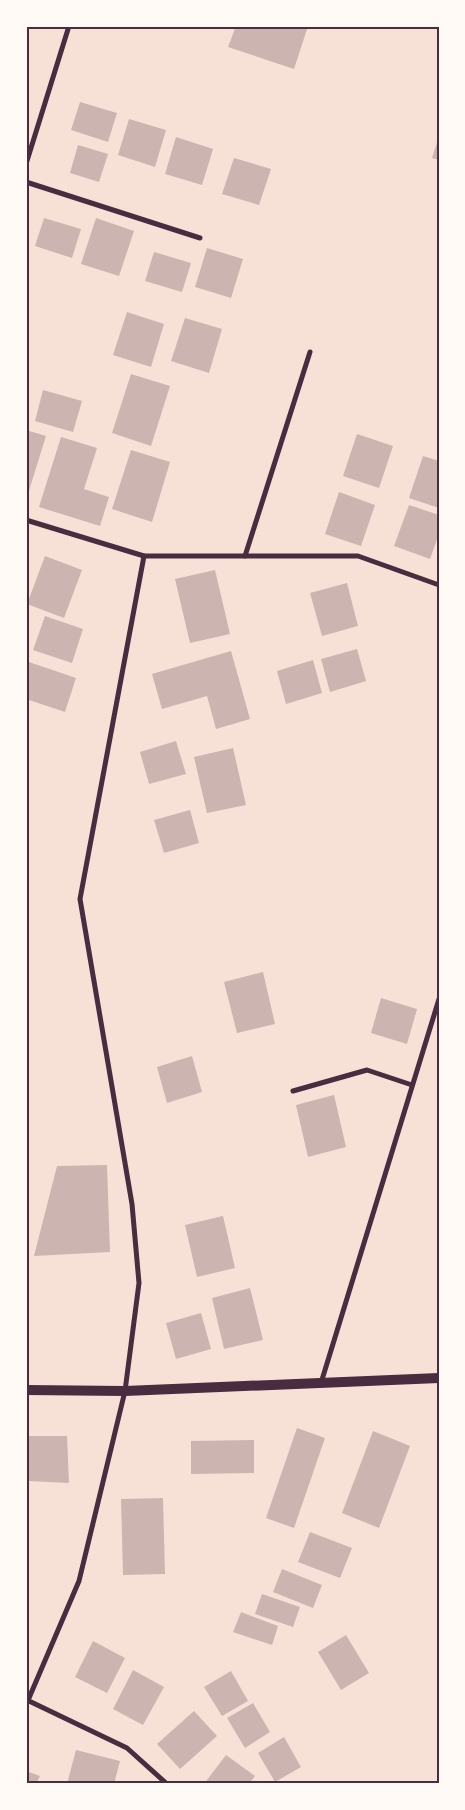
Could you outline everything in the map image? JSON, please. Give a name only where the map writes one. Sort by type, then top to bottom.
[{"type":"main road","points":[[26,1390],[125,1391],[439,1378]]},
{"type":"street","points":[[26,164],[69,26]]},
{"type":"street","points":[[26,182],[200,238]]},
{"type":"street","points":[[245,556],[310,352]]},
{"type":"street","points":[[26,520],[144,556],[358,556],[439,585]]},
{"type":"street","points":[[144,556],[80,899],[132,1204],[139,1283],[125,1391],[80,1580],[28,1703],[127,1748],[167,1784]]},
{"type":"street","points":[[321,1383],[439,999]]},
{"type":"street","points":[[293,1091],[367,1070],[412,1085]]},
{"type":"building","points":[[236,26],[308,26],[294,69],[228,47]]},
{"type":"building","points":[[80,102],[117,113],[108,142],[71,130]]},
{"type":"building","points":[[129,119],[166,130],[155,167],[118,155]]},
{"type":"building","points":[[176,137],[213,149],[202,185],[165,174]]},
{"type":"building","points":[[439,139],[439,160],[432,158]]},
{"type":"building","points":[[78,145],[108,154],[99,182],[70,173]]},
{"type":"building","points":[[234,158],[271,169],[259,205],[222,194]]},
{"type":"building","points":[[44,218],[81,229],[72,258],[35,246]]},
{"type":"building","points":[[96,218],[134,231],[119,276],[81,264]]},
{"type":"building","points":[[207,248],[243,259],[231,298],[195,287]]},
{"type":"building","points":[[154,252],[191,263],[182,292],[145,281]]},
{"type":"building","points":[[127,312],[164,324],[151,367],[113,355]]},
{"type":"building","points":[[185,318],[222,329],[209,373],[171,361]]},
{"type":"building","points":[[131,374],[170,386],[151,446],[112,433]]},
{"type":"building","points":[[43,390],[82,401],[73,432],[35,421]]},
{"type":"building","points":[[26,430],[46,436],[27,497],[26,497]]},
{"type":"building","points":[[357,434],[393,446],[379,488],[343,476]]},
{"type":"building","points":[[61,437],[97,448],[84,489],[109,497],[100,526],[39,507]]},
{"type":"building","points":[[131,450],[170,462],[152,522],[112,509]]},
{"type":"building","points":[[423,456],[439,461],[439,508],[409,498]]},
{"type":"building","points":[[339,492],[375,505],[361,546],[325,534]]},
{"type":"building","points":[[409,505],[439,515],[439,534],[430,559],[394,546]]},
{"type":"building","points":[[45,556],[82,570],[64,618],[27,604]]},
{"type":"building","points":[[215,570],[230,634],[190,643],[175,579]]},
{"type":"building","points":[[347,583],[358,626],[322,636],[310,593]]},
{"type":"building","points":[[45,616],[83,629],[72,663],[33,650]]},
{"type":"building","points":[[357,649],[366,681],[330,692],[321,659]]},
{"type":"building","points":[[231,651],[250,719],[216,729],[207,696],[162,709],[152,674]]},
{"type":"building","points":[[313,660],[322,693],[286,704],[277,671]]},
{"type":"building","points":[[26,661],[76,678],[65,712],[26,699]]},
{"type":"building","points":[[176,741],[186,774],[149,784],[140,752]]},
{"type":"building","points":[[233,748],[246,805],[207,813],[194,757]]},
{"type":"building","points":[[190,810],[199,843],[164,853],[154,820]]},
{"type":"building","points":[[263,972],[275,1024],[237,1033],[224,982]]},
{"type":"building","points":[[381,998],[417,1009],[407,1044],[371,1033]]},
{"type":"building","points":[[192,1056],[202,1092],[167,1103],[157,1067]]},
{"type":"building","points":[[334,1095],[346,1147],[308,1157],[296,1105]]},
{"type":"building","points":[[107,1165],[110,1252],[34,1256],[57,1166]]},
{"type":"building","points":[[223,1216],[235,1268],[197,1277],[185,1225]]},
{"type":"building","points":[[250,1288],[263,1340],[224,1349],[212,1298]]},
{"type":"building","points":[[201,1313],[211,1349],[176,1359],[166,1323]]},
{"type":"building","points":[[297,1428],[325,1438],[294,1528],[266,1518]]},
{"type":"building","points":[[373,1431],[410,1446],[379,1528],[342,1513]]},
{"type":"building","points":[[26,1436],[67,1436],[69,1483],[29,1481]]},
{"type":"building","points":[[254,1440],[254,1473],[191,1474],[191,1441]]},
{"type":"building","points":[[163,1498],[165,1574],[123,1575],[121,1499]]},
{"type":"building","points":[[310,1532],[352,1548],[340,1578],[298,1562]]},
{"type":"building","points":[[282,1569],[322,1585],[313,1608],[273,1592]]},
{"type":"building","points":[[262,1594],[300,1607],[293,1627],[255,1614]]},
{"type":"building","points":[[241,1612],[278,1626],[272,1645],[233,1632]]},
{"type":"building","points":[[346,1635],[369,1673],[341,1690],[318,1652]]},
{"type":"building","points":[[93,1641],[125,1658],[107,1693],[75,1677]]},
{"type":"building","points":[[133,1670],[164,1687],[143,1725],[113,1709]]},
{"type":"building","points":[[231,1671],[248,1701],[222,1716],[204,1687]]},
{"type":"building","points":[[253,1703],[270,1732],[245,1748],[227,1718]]},
{"type":"building","points":[[194,1711],[217,1736],[180,1769],[157,1744]]},
{"type":"building","points":[[284,1737],[301,1767],[275,1782],[258,1753]]},
{"type":"building","points":[[76,1750],[120,1761],[114,1784],[67,1784]]},
{"type":"building","points":[[226,1755],[255,1776],[249,1784],[204,1784]]},
{"type":"building","points":[[26,1771],[40,1776],[36,1784],[26,1784]]}]
